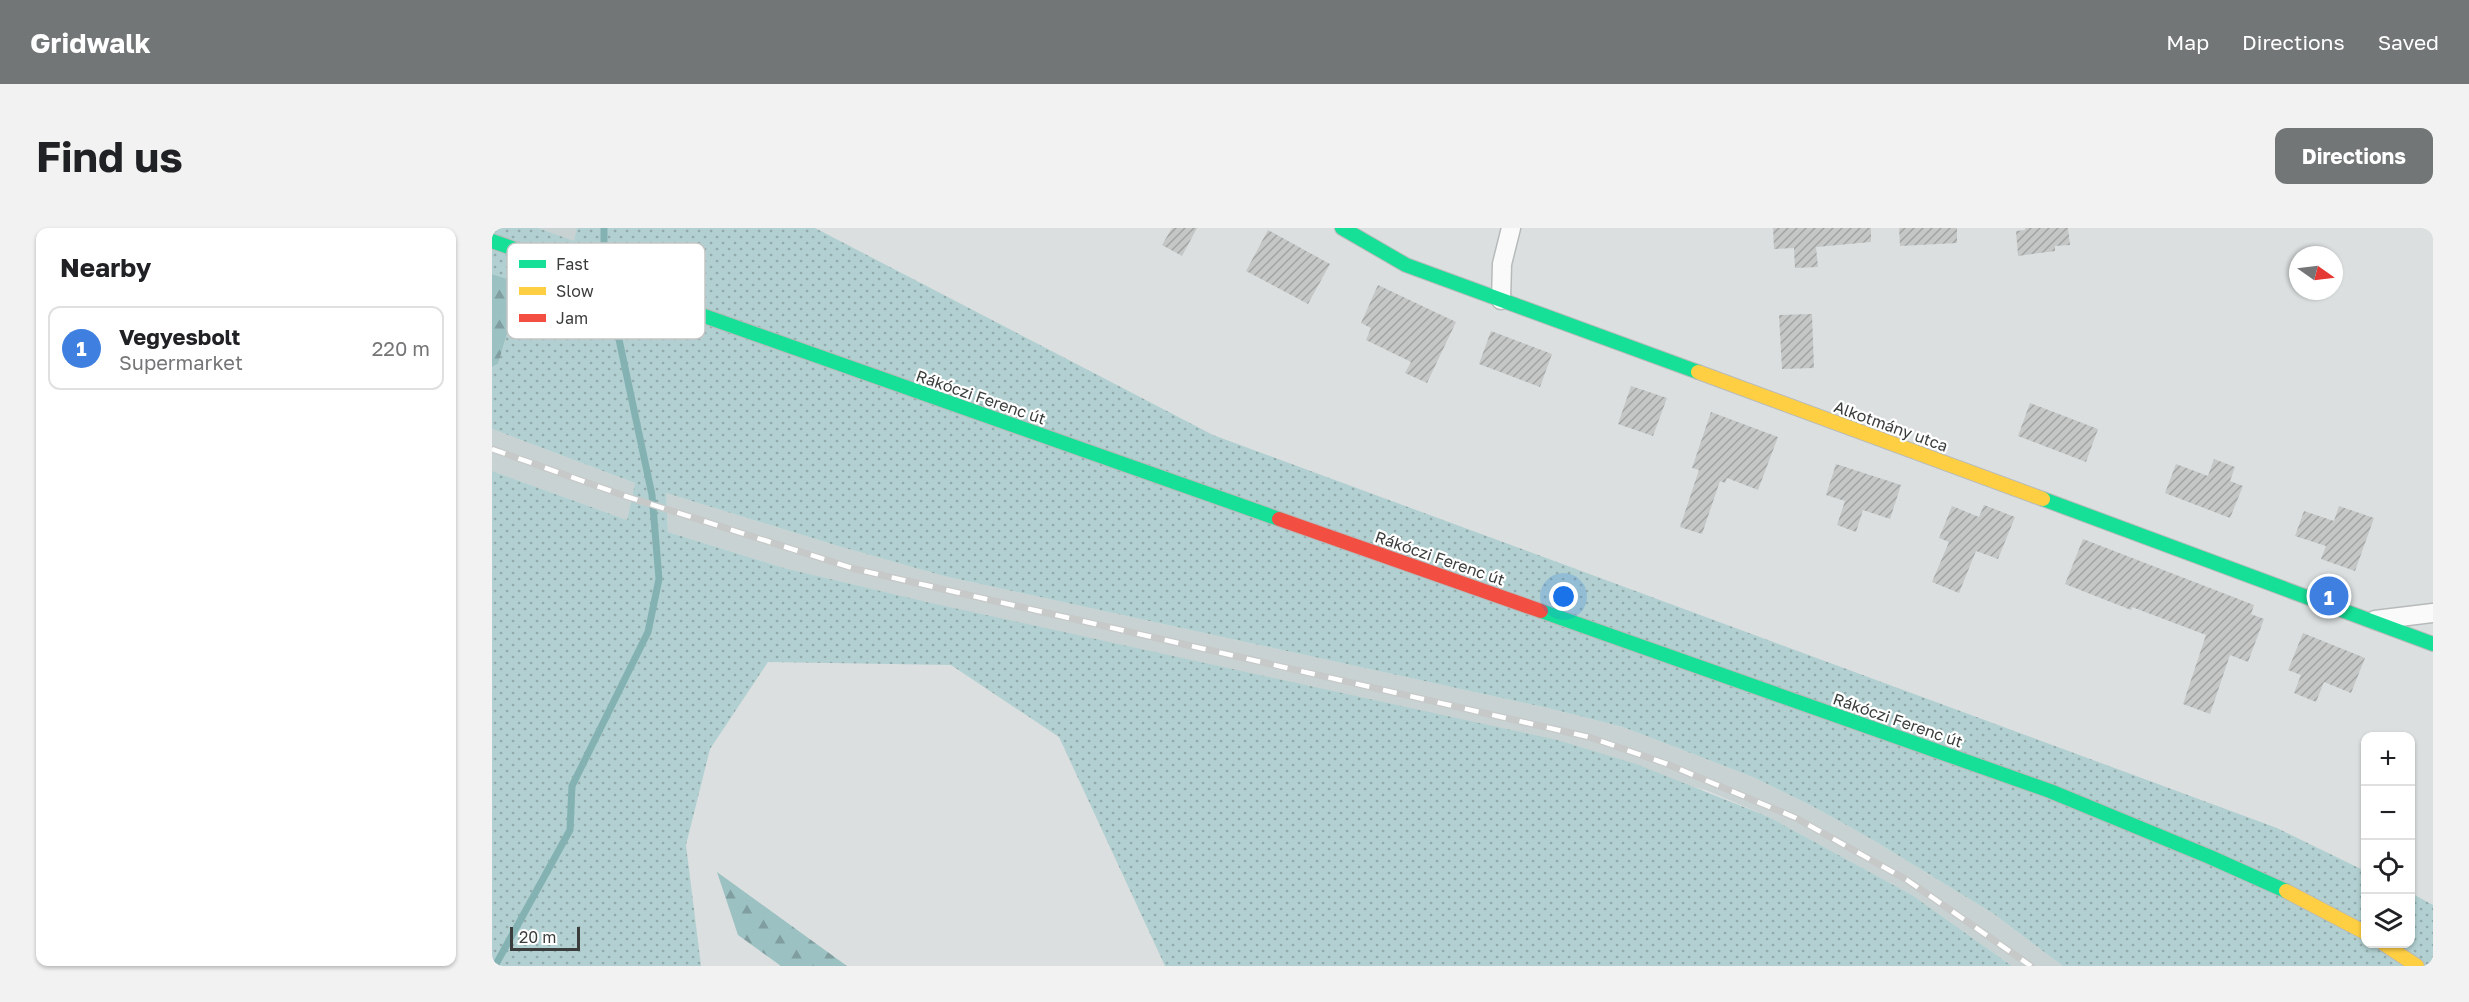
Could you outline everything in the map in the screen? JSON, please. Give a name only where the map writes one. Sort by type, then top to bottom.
[{"type":"main road","name":"Alkotmány utca","points":[[1342,228],[1407,265],[2433,644]]},
{"type":"main road","name":"Rákóczi Ferenc út","points":[[492,241],[507,246]]},
{"type":"main road","name":"Rákóczi Ferenc út","points":[[705,316],[2050,791],[2184,844],[2326,910],[2361,930]]},
{"type":"main road","points":[[2390,948],[2417,966]]},
{"type":"street","points":[[1501,300],[1502,264],[1511,228]]},
{"type":"street","points":[[2370,620],[2433,613]]},
{"type":"shaded area","points":[[492,228],[538,228],[574,241],[577,228],[815,228],[1213,435],[2277,828],[2361,869],[2361,948],[2415,948],[2415,895],[2433,905],[2433,966],[2063,966],[1994,914],[1814,807],[1753,777],[1623,727],[1548,708],[944,576],[666,493],[668,532],[784,568],[931,603],[1557,740],[1636,764],[1769,817],[1912,895],[2012,966],[1165,966],[1059,737],[951,665],[768,662],[710,749],[686,845],[701,966],[492,966],[492,471],[627,520],[635,483],[492,429],[492,367],[498,364],[507,334],[507,339],[705,339],[705,243],[507,243],[507,280],[492,274]]},
{"type":"shaded area","points":[[538,228],[577,228],[575,242]]},
{"type":"shaded area","points":[[492,429],[635,483],[627,520],[492,471]]},
{"type":"shaded area","points":[[666,493],[944,576],[1548,708],[1623,727],[1753,777],[1814,807],[1994,914],[2063,966],[2012,966],[1912,895],[1769,817],[1706,790],[784,568],[668,532]]},
{"type":"green space","points":[[492,274],[507,279],[507,334],[498,364],[492,367]]},
{"type":"green space","points":[[717,872],[847,966],[781,966],[738,935]]},
{"type":"building","points":[[1172,228],[1197,228],[1182,256],[1162,245]]},
{"type":"building","points":[[1773,228],[1871,228],[1871,242],[1816,247],[1818,267],[1795,268],[1794,248],[1774,249]]},
{"type":"building","points":[[1899,228],[1957,228],[1957,243],[1900,246]]},
{"type":"building","points":[[2025,228],[2068,228],[2070,245],[2055,246],[2055,251],[2018,256],[2016,231],[2025,230]]},
{"type":"building","points":[[1268,230],[1330,264],[1308,304],[1246,271]]},
{"type":"building","points":[[1378,285],[1456,322],[1427,383],[1405,373],[1411,362],[1366,340],[1371,328],[1361,323]]},
{"type":"building","points":[[1812,314],[1814,368],[1782,369],[1779,315]]},
{"type":"building","points":[[1491,331],[1552,354],[1540,387],[1479,364]]},
{"type":"building","points":[[1631,386],[1667,398],[1653,436],[1618,424]]},
{"type":"building","points":[[2030,403],[2098,429],[2086,462],[2018,436]]},
{"type":"building","points":[[1711,412],[1778,437],[1758,490],[1727,478],[1725,483],[1720,481],[1702,534],[1680,527],[1699,470],[1692,468]]},
{"type":"building","points":[[2214,459],[2235,467],[2230,481],[2243,486],[2230,518],[2165,493],[2176,464],[2208,476]]},
{"type":"building","points":[[1836,464],[1901,485],[1890,519],[1863,510],[1856,532],[1837,525],[1845,501],[1826,495]]},
{"type":"building","points":[[1984,505],[2015,517],[1998,559],[1976,551],[1959,593],[1932,582],[1949,542],[1939,538],[1952,506],[1979,517]]},
{"type":"building","points":[[2339,506],[2374,518],[2355,571],[2321,559],[2326,546],[2295,536],[2304,511],[2334,521]]},
{"type":"building","points":[[2083,539],[2254,605],[2251,614],[2264,619],[2248,662],[2230,655],[2210,714],[2183,704],[2206,635],[2132,607],[2131,610],[2065,584]]},
{"type":"building","points":[[2303,633],[2365,658],[2351,693],[2324,682],[2316,702],[2294,693],[2301,675],[2288,670]]},
{"type":"waterway","points":[[604,228],[604,243]]},
{"type":"waterway","points":[[495,966],[570,830],[572,786],[648,632],[659,579],[652,495],[619,339]]},
{"type":"railway","points":[[492,449],[625,496],[855,569],[1589,737],[1667,764],[1796,818],[1907,880],[2031,966]]},
{"type":"traffic: fast","points":[[1342,228],[1406,265],[1698,372]]},
{"type":"traffic: fast","points":[[492,241],[507,246]]},
{"type":"traffic: fast","points":[[705,316],[1279,519]]},
{"type":"traffic: fast","points":[[2043,499],[2433,644]]},
{"type":"traffic: fast","points":[[1541,611],[2050,791],[2286,891]]},
{"type":"traffic: slow","points":[[1698,372],[2043,499]]},
{"type":"traffic: slow","points":[[2286,891],[2361,930]]},
{"type":"traffic: slow","points":[[2390,948],[2417,966]]},
{"type":"traffic: jam","points":[[1279,519],[1541,611]]},
{"type":"place","name":"Vegyesbolt","points":[[2329,596]]}]
